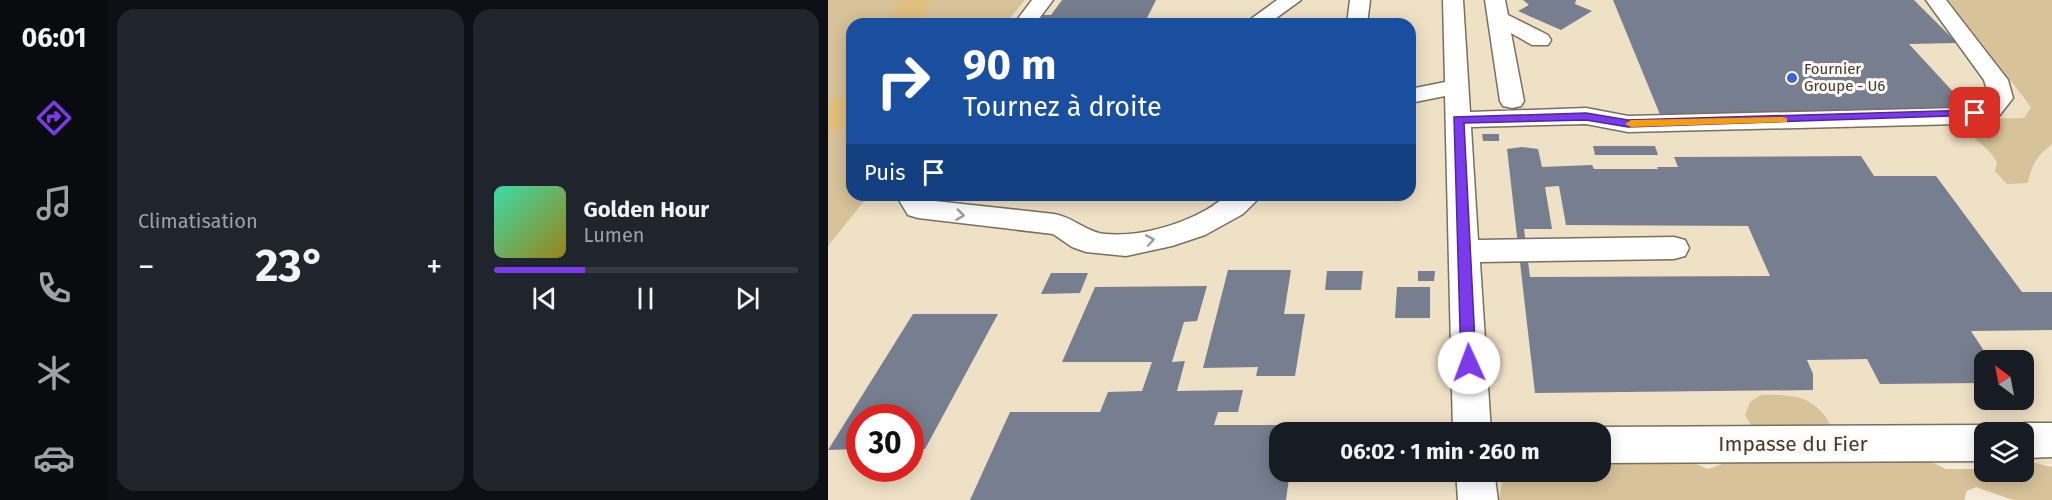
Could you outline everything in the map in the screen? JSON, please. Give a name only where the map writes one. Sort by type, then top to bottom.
[{"type":"street","points":[[1029,18],[1043,0]]},
{"type":"street","points":[[1263,18],[1291,0]]},
{"type":"street","points":[[1358,18],[1360,0]]},
{"type":"street","points":[[1458,120],[1586,116],[1628,124],[1960,116],[1990,111],[2001,98],[1996,80],[1936,0]]},
{"type":"street","points":[[1472,422],[1453,2],[1496,7],[1540,40],[1506,62]]},
{"type":"street","points":[[1496,7],[1512,101]]},
{"type":"street","points":[[1416,95],[1457,87]]},
{"type":"street","points":[[914,201],[918,208],[962,216],[1058,224],[1086,241],[1118,244],[1153,240],[1205,225],[1239,201]]},
{"type":"street","points":[[1464,251],[1674,248]]},
{"type":"street","points":[[2034,441],[2052,440]]},
{"type":"street","name":"Impasse du Fier","points":[[1611,445],[1974,442]]},
{"type":"street","points":[[1476,482],[1478,500]]},
{"type":"shaded area","points":[[828,0],[1025,0],[1010,18],[846,18],[846,201],[864,201],[828,246]]},
{"type":"shaded area","points":[[1025,0],[1948,0],[2031,107],[2024,118],[1996,117],[1962,127],[1991,151],[1997,162],[2028,183],[2039,153],[2052,144],[2052,464],[2034,464],[2034,422],[1974,422],[1974,464],[1611,466],[1611,422],[1269,422],[1269,482],[1546,482],[1548,500],[828,500],[828,246],[864,201],[1416,201],[1416,18],[1010,18]]},
{"type":"shaded area","points":[[1948,0],[2052,0],[2052,144],[2036,161],[2028,183],[2007,184],[1995,171],[1997,162],[1993,156],[1966,131],[1959,119],[2024,118],[2031,107]]},
{"type":"shaded area","points":[[1761,395],[1786,395],[1805,400],[1821,411],[1834,432],[1920,456],[1946,469],[1974,469],[1974,482],[2034,482],[2034,462],[2052,467],[2052,500],[2013,500],[1976,487],[1967,491],[1964,500],[1499,500],[1502,482],[1611,482],[1611,451],[1687,460],[1708,469],[1740,458],[1753,428],[1745,415],[1750,402]]},
{"type":"building","points":[[1062,0],[1156,0],[1147,18],[1041,18],[1043,15],[1051,15]]},
{"type":"building","points":[[1523,0],[1576,0],[1575,4],[1592,11],[1561,30],[1518,11],[1529,5]]},
{"type":"building","name":"Fournier Groupe - U6","points":[[1613,0],[1914,0],[1957,43],[1909,44],[1969,109],[1661,117]]},
{"type":"building","points":[[1482,134],[1499,134],[1499,141],[1483,141]]},
{"type":"building","points":[[1593,146],[1655,146],[1658,155],[1595,155]]},
{"type":"building","points":[[1522,147],[1538,149],[1542,167],[1592,165],[1594,169],[1678,167],[1674,157],[1861,156],[1874,176],[1936,176],[2022,292],[2052,292],[2052,330],[1971,331],[1983,350],[1974,350],[1974,383],[1880,384],[1867,359],[1807,360],[1813,374],[1813,390],[1535,393],[1507,149]],"holes":[[[1559,186],[1566,225],[1748,226],[1770,276],[1530,277],[1524,229],[1552,229],[1545,187]]]},
{"type":"building","points":[[1228,270],[1291,270],[1284,314],[1305,314],[1295,376],[1256,376],[1258,367],[1203,368]]},
{"type":"building","points":[[1327,271],[1363,271],[1361,290],[1325,290]]},
{"type":"building","points":[[1418,271],[1435,271],[1434,281],[1418,281]]},
{"type":"building","points":[[1051,273],[1088,273],[1080,293],[1041,294]]},
{"type":"building","points":[[1207,286],[1197,321],[1184,322],[1172,362],[1185,361],[1177,391],[1243,390],[1238,412],[1218,412],[1214,425],[1269,425],[1269,482],[1288,482],[1286,500],[970,500],[1010,412],[1100,412],[1108,392],[1142,391],[1152,362],[1062,362],[1095,287]]},
{"type":"building","points":[[1397,287],[1430,287],[1430,318],[1395,318]]},
{"type":"building","points":[[913,314],[998,314],[925,449],[924,404],[857,404]]},
{"type":"building","points":[[846,421],[846,449],[828,450]]},
{"type":"waterway","points":[[906,18],[916,0]]},
{"type":"waterway","points":[[828,122],[846,108]]},
{"type":"slow traffic","points":[[1631,124],[1783,120]]},
{"type":"place","name":"Fournier Groupe - U6","points":[[1792,78]]},
{"type":"route","points":[[1469,363],[1458,120],[1586,116],[1628,124],[1960,116],[1975,113]]}]
